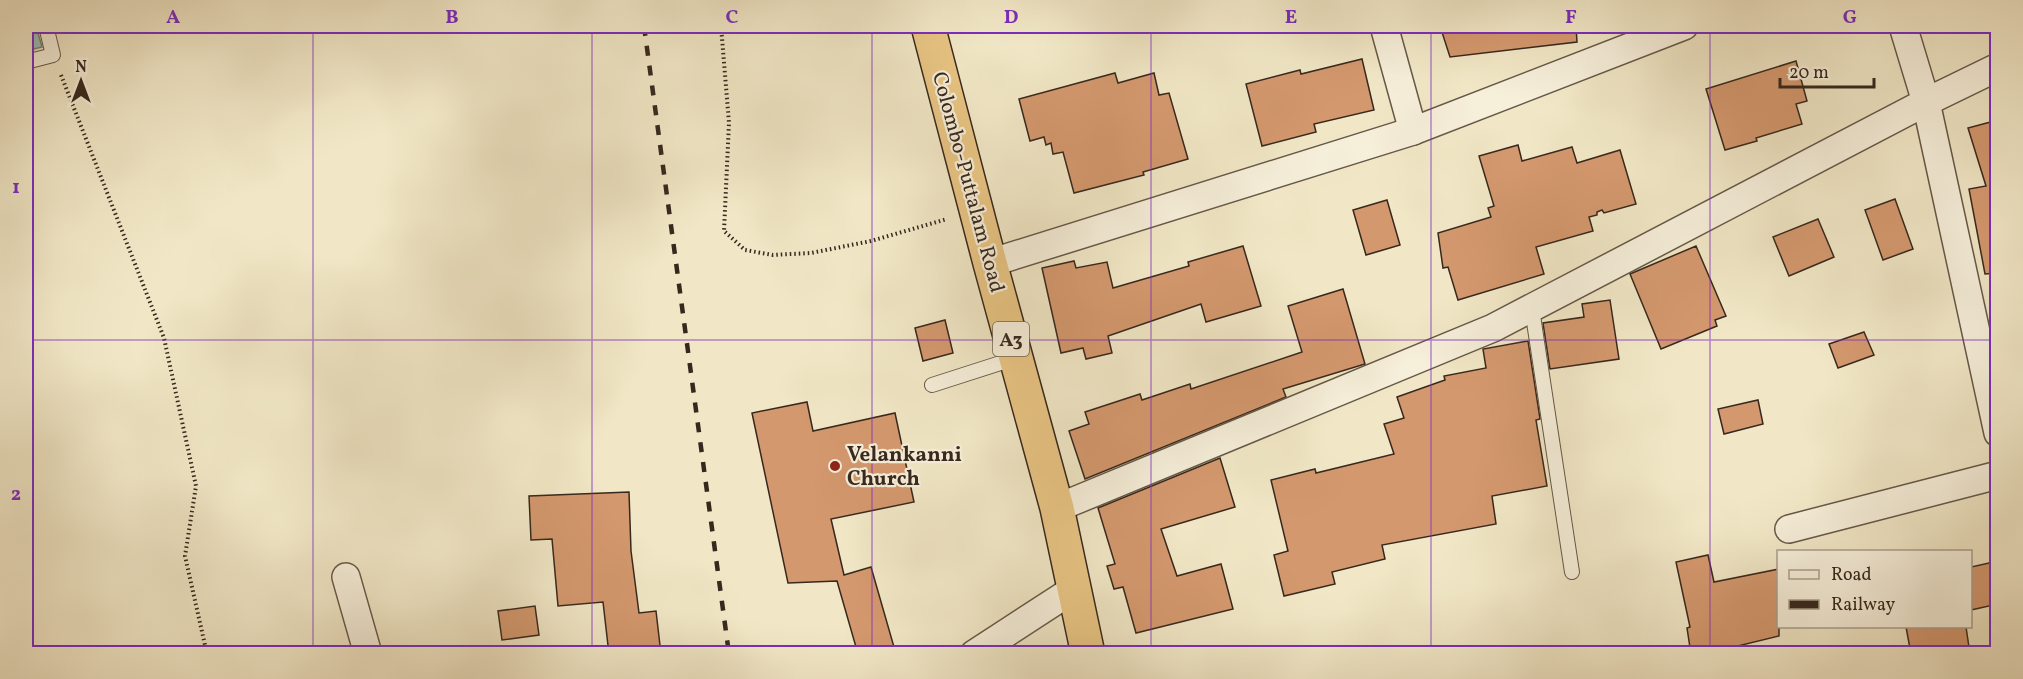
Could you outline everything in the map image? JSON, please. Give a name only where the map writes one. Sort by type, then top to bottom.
[{"type":"highway","name":"Colombo-Puttalam Road","points":[[928,26],[1057,508],[1088,654]]},
{"type":"street","points":[[1384,26],[1413,131]]},
{"type":"street","points":[[990,263],[1413,131],[1684,26]]},
{"type":"street","points":[[1903,26],[1926,102],[1998,433]]},
{"type":"street","points":[[1057,508],[1493,328],[1926,102],[1998,67]]},
{"type":"street","points":[[1789,529],[1998,475]]},
{"type":"street","points":[[346,577],[368,654]]},
{"type":"street","points":[[974,654],[1074,589]]},
{"type":"lane","points":[[26,62],[53,55],[46,26]]},
{"type":"lane","points":[[1532,309],[1572,572]]},
{"type":"lane","points":[[932,385],[1016,358]]},
{"type":"path","points":[[721,26],[729,123],[724,231],[745,250],[773,255],[811,253],[871,242],[976,210]]},
{"type":"path","points":[[53,55],[164,338],[196,486],[185,556],[207,654]]},
{"type":"water","points":[[26,26],[36,26],[42,47],[26,51]]},
{"type":"building","points":[[1440,26],[1576,26],[1577,42],[1450,57]]},
{"type":"building","points":[[1362,59],[1374,110],[1314,124],[1316,132],[1262,146],[1246,84],[1300,70],[1301,74]]},
{"type":"building","points":[[1796,61],[1807,101],[1796,104],[1802,124],[1725,150],[1706,89]]},
{"type":"building","points":[[1115,73],[1118,83],[1154,73],[1159,95],[1169,93],[1188,159],[1143,172],[1144,175],[1074,193],[1063,152],[1053,154],[1051,143],[1046,145],[1044,137],[1030,141],[1019,99]]},
{"type":"building","points":[[1998,120],[1998,273],[1985,274],[1969,189],[1986,186],[1968,128]]},
{"type":"building","points":[[1518,145],[1522,161],[1572,147],[1577,163],[1620,150],[1636,204],[1604,213],[1602,210],[1597,212],[1597,215],[1589,217],[1593,231],[1536,247],[1544,274],[1458,300],[1448,267],[1443,268],[1438,233],[1491,217],[1488,208],[1494,206],[1479,156]]},
{"type":"building","points":[[1895,199],[1913,249],[1883,260],[1865,210]]},
{"type":"building","points":[[1387,200],[1400,245],[1366,255],[1353,210]]},
{"type":"building","points":[[1818,219],[1834,257],[1789,276],[1773,237]]},
{"type":"building","points":[[1243,246],[1261,306],[1206,322],[1201,304],[1108,336],[1112,353],[1086,359],[1083,348],[1061,353],[1042,268],[1074,261],[1076,268],[1107,262],[1113,288],[1189,266],[1188,262]]},
{"type":"building","points":[[1696,246],[1726,316],[1715,320],[1717,326],[1661,349],[1630,274]]},
{"type":"building","points":[[1343,289],[1365,364],[1283,389],[1286,397],[1085,479],[1069,431],[1089,424],[1085,412],[1140,394],[1142,400],[1190,384],[1191,389],[1302,352],[1288,306]]},
{"type":"building","points":[[1610,300],[1619,359],[1550,369],[1543,323],[1584,317],[1582,304]]},
{"type":"building","points":[[945,320],[953,353],[923,361],[915,328]]},
{"type":"building","points":[[1864,332],[1874,355],[1838,368],[1829,344]]},
{"type":"building","points":[[1528,341],[1540,419],[1536,420],[1547,486],[1492,496],[1496,524],[1382,545],[1385,559],[1332,572],[1335,584],[1284,596],[1274,555],[1288,551],[1271,480],[1315,469],[1316,473],[1394,454],[1384,424],[1404,418],[1397,397],[1445,380],[1444,376],[1486,368],[1483,349]]},
{"type":"building","points":[[1758,400],[1763,424],[1724,434],[1718,409]]},
{"type":"building","name":"Velankanni Church","points":[[807,402],[813,431],[895,413],[914,502],[831,519],[844,575],[871,567],[896,654],[858,654],[837,581],[788,583],[752,413]]},
{"type":"building","points":[[1220,458],[1235,507],[1161,529],[1177,576],[1221,564],[1233,609],[1136,633],[1123,587],[1114,589],[1107,566],[1115,564],[1098,508]]},
{"type":"building","points":[[629,492],[631,551],[639,613],[656,611],[661,654],[609,654],[603,602],[558,606],[552,539],[531,540],[529,496]]},
{"type":"building","points":[[1708,555],[1714,582],[1777,569],[1779,636],[1705,654],[1691,654],[1687,628],[1690,627],[1676,562]]},
{"type":"building","points":[[1998,561],[1998,604],[1972,610],[1972,567]]},
{"type":"building","points":[[535,606],[539,635],[502,640],[498,611]]},
{"type":"building","points":[[1906,628],[1966,628],[1970,654],[1911,654]]},
{"type":"railway","points":[[644,26],[729,654]]},
{"type":"place","name":"Velankanni Church","points":[[835,466]]}]
